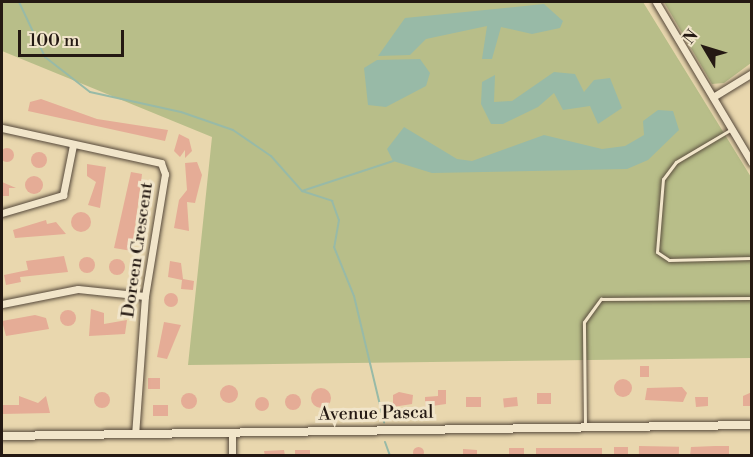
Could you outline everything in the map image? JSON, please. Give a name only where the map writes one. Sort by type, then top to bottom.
[{"type":"street","points":[[656,2],[752,163]]},
{"type":"street","points":[[713,97],[752,73]]},
{"type":"street","name":"Doreen Crescent","points":[[2,128],[161,163],[165,174],[145,296],[135,434]]},
{"type":"street","points":[[2,213],[63,195],[73,145]]},
{"type":"street","points":[[2,304],[78,289],[145,296]]},
{"type":"street","name":"Avenue Pascal","points":[[2,436],[752,424]]},
{"type":"street","points":[[232,433],[232,456]]},
{"type":"lane","points":[[732,129],[676,162],[663,179],[657,252],[669,260],[752,258]]},
{"type":"lane","points":[[585,427],[584,322],[596,303],[752,298]]},
{"type":"green space","points":[[2,2],[643,2],[751,177],[751,358],[188,365],[212,137],[2,51]]},
{"type":"green space","points":[[664,2],[751,2],[751,63],[724,83],[712,84]]},
{"type":"shaded area","points":[[544,4],[563,21],[560,28],[532,34],[501,27],[492,59],[482,59],[487,26],[426,39],[410,55],[378,56],[405,18]]},
{"type":"shaded area","points":[[420,59],[430,73],[426,86],[386,107],[368,105],[364,68],[377,60]]},
{"type":"shaded area","points":[[554,72],[575,74],[584,92],[594,80],[610,78],[622,108],[598,124],[590,106],[563,110],[554,93],[538,107],[503,124],[491,124],[481,104],[482,82],[495,75],[494,102],[512,101]]},
{"type":"shaded area","points":[[658,110],[673,111],[679,130],[648,160],[627,169],[432,173],[393,161],[387,149],[404,127],[457,159],[472,161],[544,135],[602,149],[625,146],[644,135],[643,121]]},
{"type":"building","points":[[41,99],[97,119],[168,130],[165,141],[28,111],[30,102]]},
{"type":"building","points":[[179,134],[189,139],[192,151],[185,158],[185,150],[180,157],[174,151]]},
{"type":"building","points":[[4,148],[10,148],[14,155],[10,162],[4,162],[0,158],[0,152]]},
{"type":"building","points":[[39,152],[45,154],[47,160],[45,166],[39,168],[33,166],[31,160],[33,154]]},
{"type":"building","points":[[197,162],[202,175],[195,203],[187,202],[189,231],[174,228],[179,200],[187,190],[185,163]]},
{"type":"building","points":[[87,164],[106,167],[100,208],[88,205],[96,182],[87,176]]},
{"type":"building","points":[[131,172],[142,174],[132,251],[114,248]]},
{"type":"building","points":[[34,176],[40,179],[43,185],[40,191],[34,194],[28,191],[25,185],[28,179]]},
{"type":"building","points":[[2,182],[16,188],[9,188],[9,196],[2,196]]},
{"type":"building","points":[[81,212],[88,215],[91,222],[88,229],[81,232],[74,229],[71,222],[74,215]]},
{"type":"building","points":[[46,220],[47,224],[56,222],[66,234],[15,238],[13,230]]},
{"type":"building","points":[[64,256],[68,272],[20,277],[21,282],[6,285],[4,275],[28,270],[26,261]]},
{"type":"building","points":[[87,257],[95,265],[87,273],[79,265]]},
{"type":"building","points":[[117,259],[123,261],[125,267],[123,273],[117,275],[111,273],[109,267],[111,261]]},
{"type":"building","points":[[170,261],[181,263],[183,279],[194,281],[193,290],[181,289],[182,280],[168,277]]},
{"type":"building","points":[[171,293],[176,295],[178,300],[176,305],[171,307],[166,305],[164,300],[166,295]]},
{"type":"building","points":[[91,309],[104,313],[104,324],[127,320],[125,334],[89,336]]},
{"type":"building","points":[[68,310],[74,312],[76,318],[74,324],[68,326],[62,324],[60,318],[62,312]]},
{"type":"building","points":[[35,315],[46,318],[49,329],[6,336],[2,321]]},
{"type":"building","points":[[164,322],[181,325],[167,359],[157,357]]},
{"type":"building","points":[[640,366],[649,366],[649,377],[640,377]]},
{"type":"building","points":[[148,378],[160,378],[160,389],[148,389]]},
{"type":"building","points":[[623,379],[629,382],[632,388],[629,394],[623,397],[617,394],[614,388],[617,382]]},
{"type":"building","points":[[229,385],[235,388],[238,394],[235,400],[229,403],[223,400],[220,394],[223,388]]},
{"type":"building","points":[[682,387],[687,393],[683,402],[645,400],[647,388]]},
{"type":"building","points":[[321,388],[328,391],[331,398],[328,405],[321,408],[314,405],[311,398],[314,391]]},
{"type":"building","points":[[438,390],[446,390],[446,404],[425,407],[425,397],[438,396]]},
{"type":"building","points":[[99,392],[105,392],[110,400],[108,406],[99,408],[94,403],[94,397]]},
{"type":"building","points":[[399,392],[413,395],[412,404],[393,407],[393,395]]},
{"type":"building","points":[[752,392],[752,406],[743,406],[743,396]]},
{"type":"building","points":[[186,393],[192,393],[197,401],[195,407],[186,409],[181,404],[181,398]]},
{"type":"building","points":[[537,393],[551,393],[551,404],[537,404]]},
{"type":"building","points":[[293,394],[299,396],[301,402],[299,408],[293,410],[287,408],[285,402],[287,396]]},
{"type":"building","points":[[19,396],[38,403],[46,396],[50,413],[2,414],[2,405],[19,405]]},
{"type":"building","points":[[262,397],[267,399],[269,404],[267,409],[262,411],[257,409],[255,404],[257,399]]},
{"type":"building","points":[[466,397],[481,397],[481,407],[466,407]]},
{"type":"building","points":[[517,397],[518,406],[504,407],[503,398]]},
{"type":"building","points":[[695,397],[708,397],[708,406],[696,407]]},
{"type":"building","points":[[153,405],[168,405],[168,416],[153,416]]},
{"type":"building","points":[[418,446],[424,452],[418,458],[412,452]]},
{"type":"building","points":[[639,446],[679,447],[679,456],[639,456]]},
{"type":"building","points":[[729,446],[729,456],[690,456],[691,447]]},
{"type":"building","points":[[614,447],[628,447],[628,456],[614,456]]},
{"type":"building","points":[[509,448],[524,448],[524,456],[509,456]]},
{"type":"building","points":[[536,448],[602,448],[602,456],[536,456]]},
{"type":"building","points":[[463,449],[477,450],[477,456],[463,456]]},
{"type":"building","points":[[284,450],[285,456],[265,456],[264,451]]},
{"type":"building","points":[[295,450],[310,450],[310,456],[295,456]]},
{"type":"waterway","points":[[19,2],[45,57],[90,92],[181,112],[233,130],[271,156],[302,191],[332,201],[339,220],[334,247],[354,296],[384,422]]},
{"type":"waterway","points":[[302,191],[393,161]]},
{"type":"waterway","points":[[385,442],[390,456]]}]
